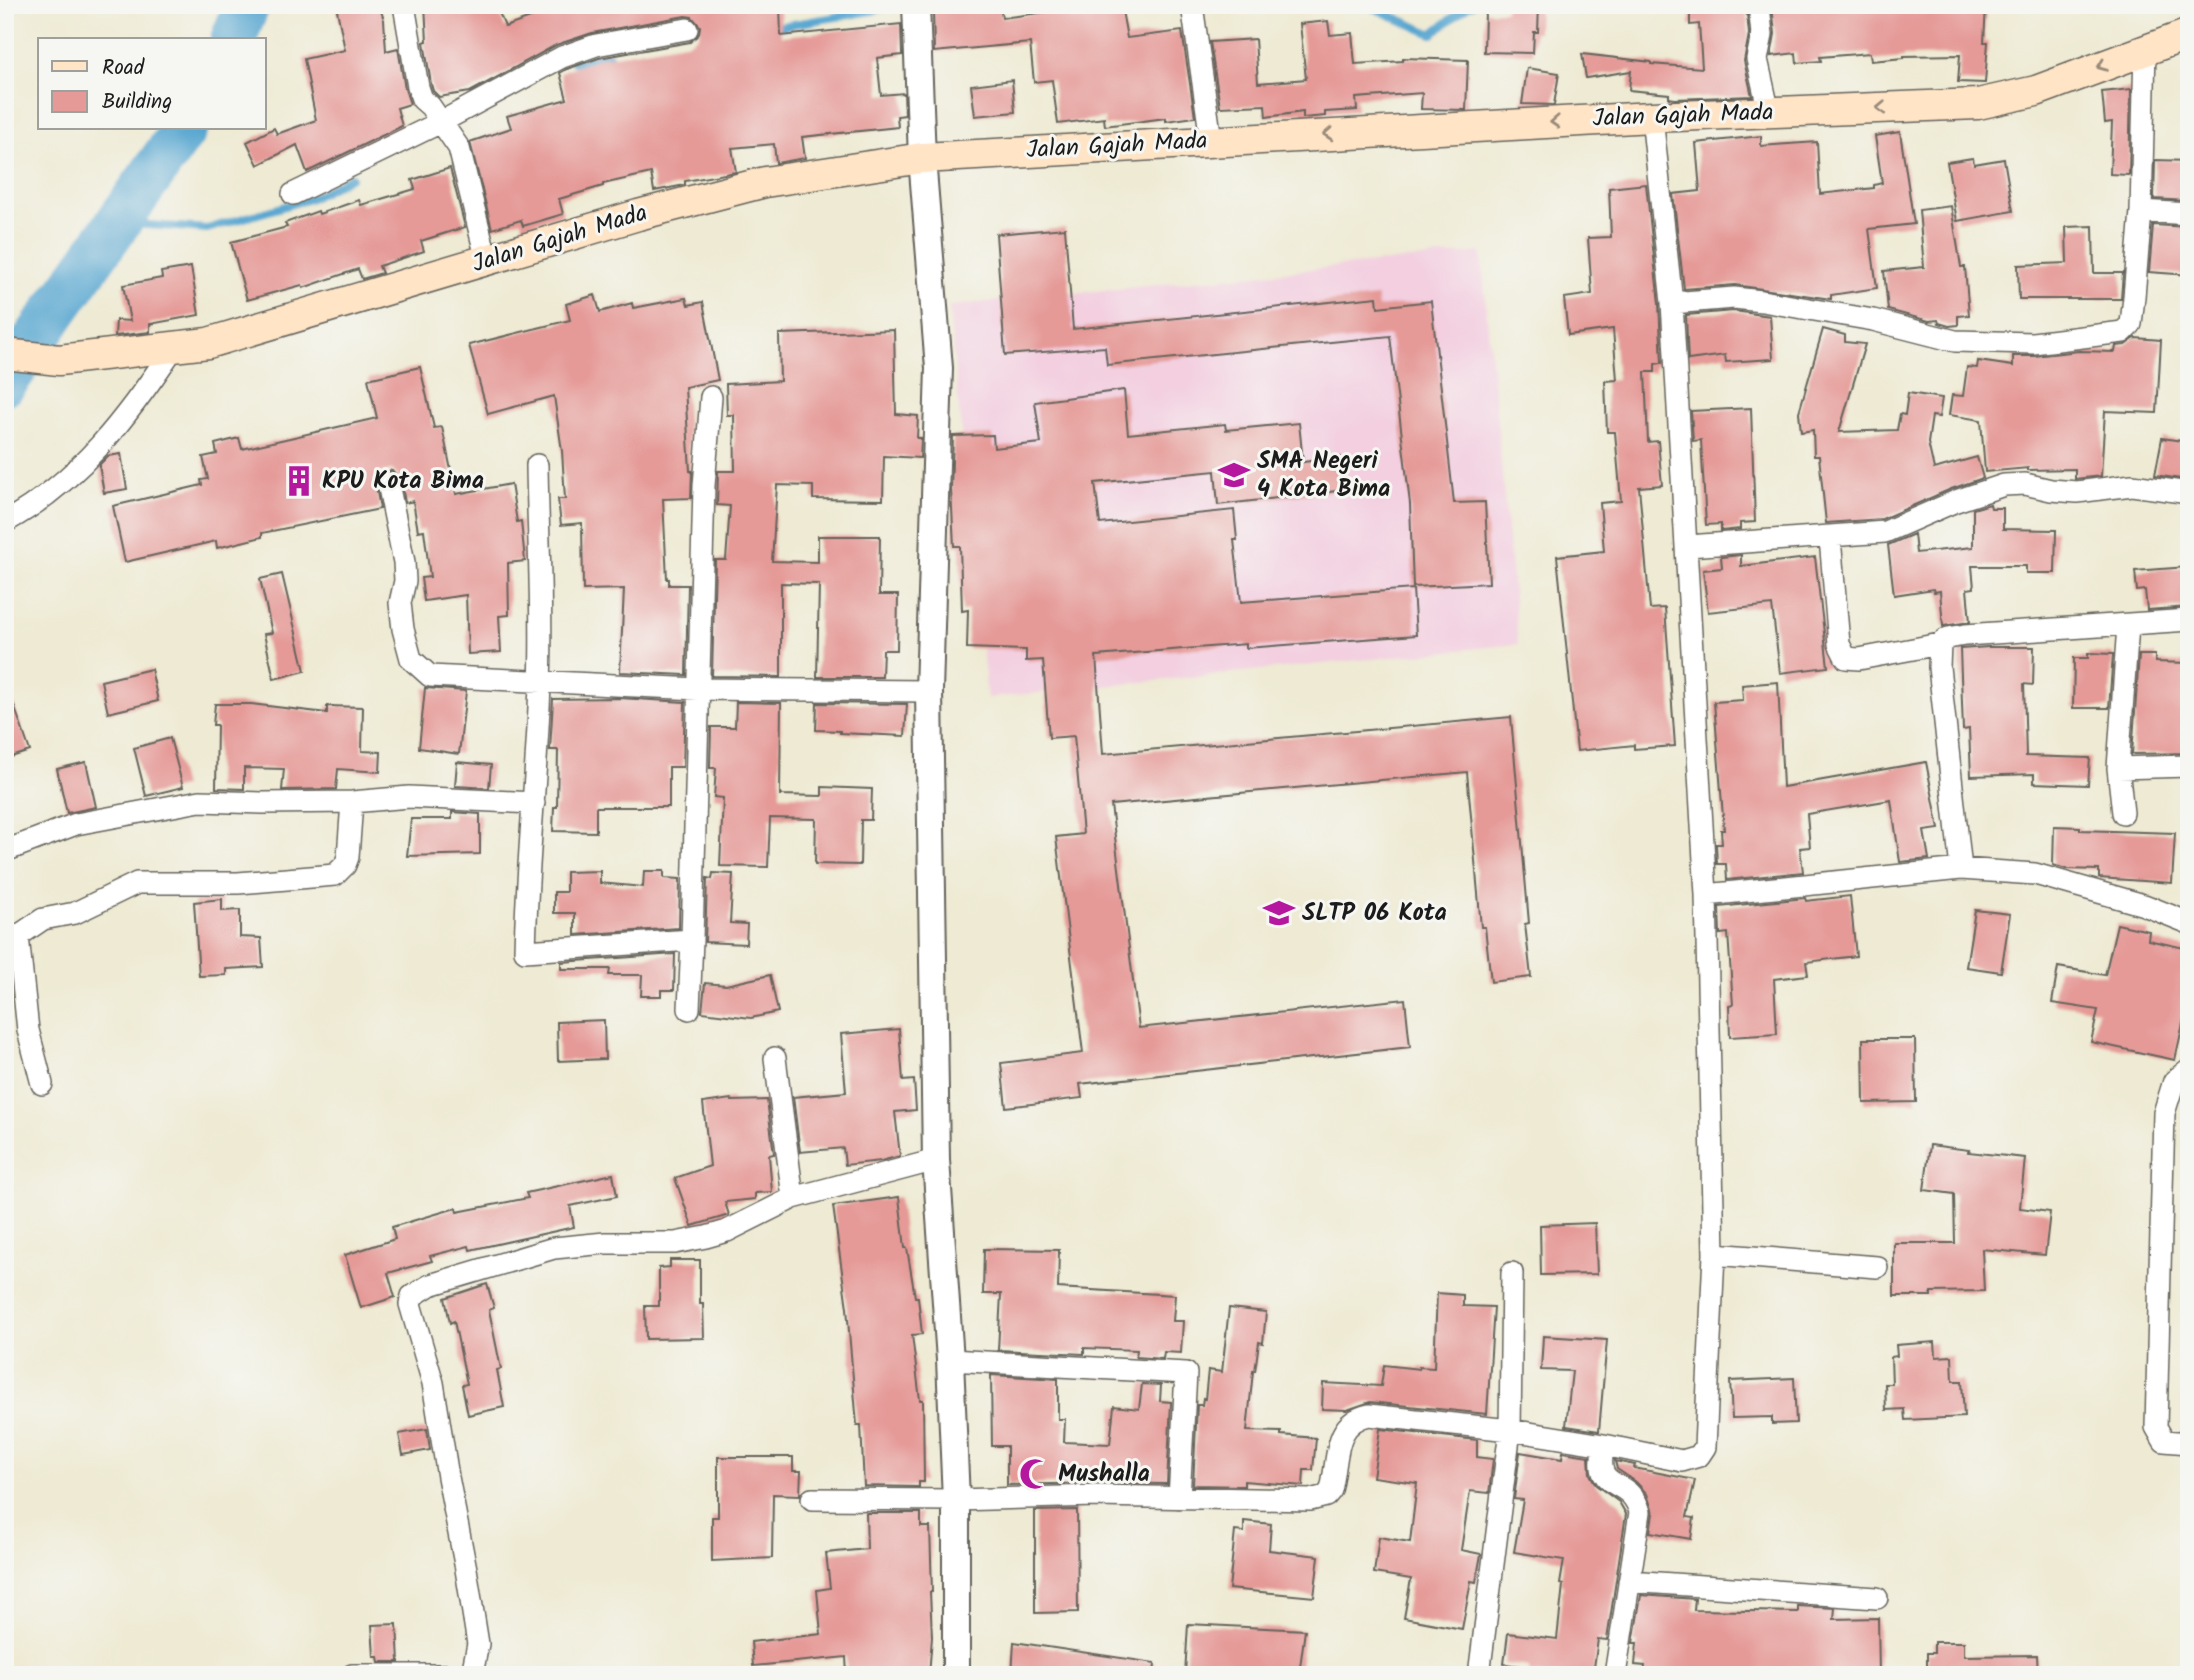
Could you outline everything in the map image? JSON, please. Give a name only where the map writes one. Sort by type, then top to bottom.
[{"type":"main road","name":"Jalan Gajah Mada","points":[[5,354],[59,360],[208,343],[638,215],[765,182],[922,158],[1652,117],[1978,104],[2036,91],[2189,34]]},
{"type":"street","points":[[404,5],[418,87],[422,99],[430,106],[458,148],[486,261]]},
{"type":"street","points":[[1192,5],[1211,140]]},
{"type":"street","points":[[1759,5],[1762,35],[1757,60],[1769,113]]},
{"type":"street","points":[[916,9],[922,158],[939,368],[929,691],[936,1160],[950,1360],[956,1500],[956,1675]]},
{"type":"street","points":[[293,194],[441,122],[562,57],[596,45],[687,29]]},
{"type":"street","points":[[1672,303],[1734,298],[1762,301],[1873,320],[1955,341],[2033,343],[2123,332],[2131,324],[2141,211],[2145,49]]},
{"type":"street","points":[[812,1499],[956,1500],[1096,1496],[1310,1500],[1326,1496],[1331,1490],[1342,1432],[1356,1418],[1369,1415],[1510,1430],[1682,1461],[1693,1459],[1705,1447],[1714,1254],[1706,895],[1672,303],[1652,117]]},
{"type":"street","points":[[2141,211],[2189,214]]},
{"type":"street","points":[[5,522],[62,484],[102,446],[135,405],[174,347]]},
{"type":"street","points":[[689,1009],[704,486],[711,397]]},
{"type":"street","points":[[537,465],[540,681],[534,803],[527,866],[525,951],[692,940]]},
{"type":"street","points":[[388,483],[404,562],[405,581],[400,603],[403,629],[411,659],[430,676],[698,689],[929,691]]},
{"type":"street","points":[[1688,545],[1830,538],[1885,532],[1956,501],[2004,485],[2025,484],[2051,491],[2077,492],[2132,485],[2189,494]]},
{"type":"street","points":[[1830,538],[1839,644],[1846,658],[1859,659],[1940,644],[1948,638],[1965,635],[2189,620]]},
{"type":"street","points":[[2123,813],[2118,768],[2128,625]]},
{"type":"street","points":[[1940,644],[1939,667],[1961,869]]},
{"type":"street","points":[[2118,768],[2189,766]]},
{"type":"street","points":[[5,851],[76,824],[200,801],[352,802],[409,797],[534,803]]},
{"type":"street","points":[[42,1084],[28,1030],[19,936],[43,919],[75,913],[137,883],[238,883],[335,875],[345,865],[348,857],[352,802]]},
{"type":"street","points":[[1706,895],[1961,869],[2035,874],[2144,905],[2189,923]]},
{"type":"street","points":[[775,1058],[793,1198]]},
{"type":"street","points":[[2189,1069],[2174,1081],[2164,1113],[2156,1427],[2164,1441],[2189,1443]]},
{"type":"street","points":[[353,1675],[472,1674],[478,1644],[433,1383],[410,1304],[412,1296],[430,1285],[554,1248],[605,1243],[675,1243],[706,1237],[727,1231],[793,1198],[936,1160]]},
{"type":"street","points":[[1714,1254],[1877,1267]]},
{"type":"street","points":[[1479,1675],[1510,1430],[1512,1273]]},
{"type":"street","points":[[950,1360],[1186,1373],[1179,1498]]},
{"type":"street","points":[[1604,1445],[1601,1470],[1605,1478],[1632,1494],[1640,1511],[1615,1675]]},
{"type":"street","points":[[1629,1581],[1877,1598]]},
{"type":"shaded area","name":"SMA Negeri 4 Kota Bima","points":[[1481,252],[1518,644],[987,698],[949,306]]},
{"type":"building","points":[[336,5],[379,5],[384,20],[386,51],[398,48],[410,104],[397,108],[402,126],[307,172],[297,145],[258,165],[247,142],[274,128],[277,134],[316,120],[304,59],[345,50]]},
{"type":"building","points":[[425,5],[496,5],[505,27],[567,5],[780,5],[781,36],[901,24],[902,55],[877,58],[881,95],[904,93],[905,115],[897,116],[898,127],[802,137],[805,158],[776,163],[774,144],[732,148],[736,172],[685,181],[685,185],[654,191],[651,173],[603,184],[559,199],[563,214],[523,226],[521,220],[492,229],[470,142],[511,128],[507,116],[567,99],[560,73],[567,69],[599,58],[690,42],[699,34],[700,26],[692,17],[685,16],[592,33],[556,45],[470,92],[439,97],[431,84],[424,42],[427,41]]},
{"type":"building","points":[[957,5],[1000,5],[1002,18],[1076,8],[1076,5],[1121,5],[1127,38],[1182,31],[1195,117],[1105,126],[1104,118],[1058,124],[1052,80],[1034,82],[1030,43],[934,52],[933,9]]},
{"type":"building","points":[[1506,5],[1539,5],[1538,32],[1534,32],[1533,53],[1484,52],[1485,11],[1505,11]]},
{"type":"building","points":[[1690,5],[1746,5],[1749,34],[1744,61],[1752,96],[1675,99],[1669,98],[1669,94],[1629,90],[1631,71],[1586,78],[1582,54],[1702,68],[1699,24],[1690,25]]},
{"type":"building","points":[[1772,5],[1986,5],[1984,42],[1988,42],[1985,83],[1958,82],[1960,55],[1904,56],[1871,61],[1870,53],[1820,57],[1821,61],[1797,63],[1796,53],[1771,56],[1775,34]]},
{"type":"building","points":[[1328,21],[1330,35],[1352,33],[1355,64],[1403,61],[1403,58],[1468,60],[1466,110],[1421,109],[1422,93],[1356,98],[1357,110],[1325,112],[1325,116],[1303,118],[1303,112],[1266,117],[1265,105],[1220,107],[1210,42],[1255,39],[1258,83],[1306,79],[1300,24]]},
{"type":"building","points":[[1527,68],[1559,73],[1554,105],[1522,104]]},
{"type":"building","points":[[1012,80],[1015,112],[975,116],[971,85]]},
{"type":"building","points":[[2131,89],[2129,175],[2110,174],[2112,122],[2105,123],[2102,92]]},
{"type":"building","points":[[1900,132],[1914,224],[1869,229],[1877,288],[1831,295],[1831,299],[1735,285],[1684,289],[1673,194],[1700,191],[1696,143],[1761,136],[1761,146],[1817,142],[1820,194],[1874,188],[1874,185],[1882,183],[1875,136]]},
{"type":"building","points":[[1973,158],[1974,164],[2004,159],[2013,211],[1957,221],[1947,162]]},
{"type":"building","points":[[2155,160],[2189,161],[2187,201],[2154,199]]},
{"type":"building","points":[[450,168],[465,227],[421,241],[424,251],[379,266],[382,273],[362,279],[358,269],[303,288],[302,285],[247,300],[231,242],[287,227],[285,223],[318,211],[319,214],[359,200],[361,205],[415,189],[412,180]]},
{"type":"building","points":[[1646,184],[1659,304],[1662,363],[1655,364],[1655,372],[1645,372],[1648,442],[1658,441],[1662,485],[1639,487],[1650,609],[1665,608],[1675,746],[1634,749],[1634,745],[1577,751],[1557,556],[1604,551],[1600,503],[1621,501],[1615,432],[1607,432],[1605,381],[1617,380],[1613,329],[1568,335],[1564,298],[1592,294],[1588,238],[1611,237],[1609,188]]},
{"type":"building","points":[[1951,206],[1961,267],[1965,267],[1969,315],[1958,316],[1958,325],[1949,326],[1939,323],[1938,320],[1929,321],[1888,310],[1884,271],[1924,267],[1919,210]]},
{"type":"building","points":[[2153,225],[2189,227],[2189,275],[2149,272]]},
{"type":"building","points":[[2093,226],[2094,273],[2123,273],[2121,299],[2019,299],[2018,265],[2067,263],[2066,227]]},
{"type":"building","points":[[1065,228],[1073,329],[1377,297],[1378,307],[1431,301],[1454,503],[1485,502],[1489,583],[1413,587],[1410,504],[1390,336],[1107,365],[1105,347],[1005,355],[996,234]]},
{"type":"building","points":[[191,267],[199,315],[150,324],[150,332],[115,336],[116,320],[130,321],[123,285],[162,278],[161,272]]},
{"type":"building","points":[[595,295],[600,312],[632,303],[633,308],[686,298],[688,305],[703,302],[718,380],[685,387],[692,471],[691,498],[663,499],[667,579],[669,585],[688,585],[686,675],[620,672],[624,589],[583,590],[582,523],[561,525],[558,499],[565,499],[562,451],[554,396],[488,414],[469,345],[570,320],[566,304]]},
{"type":"building","points":[[1734,311],[1770,316],[1773,359],[1726,362],[1725,355],[1688,360],[1686,315]]},
{"type":"building","points":[[1823,329],[1845,335],[1845,342],[1865,344],[1839,432],[1897,430],[1900,414],[1905,415],[1908,393],[1942,398],[1939,417],[1932,416],[1928,443],[1934,469],[1977,457],[1983,478],[1882,519],[1826,523],[1819,456],[1814,456],[1813,430],[1801,432],[1799,412]]},
{"type":"building","points":[[894,330],[896,414],[918,416],[920,458],[884,456],[883,500],[813,499],[813,486],[777,485],[772,561],[818,562],[818,536],[880,536],[879,595],[898,595],[897,650],[883,650],[882,677],[817,677],[819,584],[781,583],[781,677],[712,676],[715,560],[726,560],[730,506],[717,505],[718,471],[735,471],[734,415],[727,415],[726,384],[780,381],[779,334]]},
{"type":"building","points":[[2135,338],[2161,340],[2157,413],[2105,411],[2101,476],[2075,479],[2075,469],[2028,468],[1985,472],[1981,420],[1949,415],[1952,395],[1963,396],[1967,367],[1977,368],[1978,361],[2013,366],[2013,356],[2079,351],[2115,352],[2116,346],[2125,345]]},
{"type":"building","points":[[420,367],[434,428],[442,427],[456,494],[511,484],[517,522],[521,521],[525,561],[508,563],[509,615],[499,616],[501,652],[468,654],[466,595],[424,601],[421,578],[430,577],[424,530],[418,531],[413,501],[405,503],[401,480],[392,470],[380,473],[375,480],[380,509],[262,533],[262,537],[217,548],[216,541],[125,562],[113,506],[202,485],[201,480],[208,479],[203,457],[217,454],[215,444],[239,438],[242,449],[377,418],[368,379]]},
{"type":"building","points":[[1124,390],[1128,434],[1225,424],[1226,430],[1299,423],[1303,462],[1341,457],[1345,490],[1218,505],[1215,471],[1095,483],[1100,524],[1234,510],[1237,540],[1234,540],[1241,602],[1413,589],[1416,635],[1246,648],[1246,644],[1096,656],[1103,754],[1511,717],[1529,923],[1525,924],[1531,977],[1491,982],[1485,927],[1481,927],[1467,772],[1111,805],[1139,1028],[1405,999],[1410,1047],[1080,1084],[1082,1098],[1006,1107],[1001,1063],[1083,1053],[1056,837],[1083,834],[1074,736],[1049,738],[1043,660],[1026,661],[1026,650],[967,648],[968,610],[962,611],[960,546],[954,546],[951,490],[953,436],[993,435],[994,448],[1041,443],[1035,402]]},
{"type":"building","points":[[1751,408],[1755,522],[1740,523],[1740,529],[1721,531],[1721,524],[1706,525],[1701,440],[1693,441],[1691,411]]},
{"type":"building","points":[[2162,438],[2189,442],[2187,480],[2155,475]]},
{"type":"building","points":[[121,454],[127,489],[104,493],[99,465],[108,456]]},
{"type":"building","points":[[1990,504],[1991,508],[2003,508],[2003,529],[2056,530],[2055,573],[2026,573],[2026,566],[1972,566],[1974,588],[1967,589],[1970,622],[1943,626],[1940,591],[1934,592],[1933,589],[1894,595],[1888,545],[1914,534],[1916,553],[1973,547],[1973,509]]},
{"type":"building","points":[[1741,555],[1741,566],[1815,557],[1828,667],[1780,673],[1772,605],[1708,612],[1703,570],[1722,568],[1721,557]]},
{"type":"building","points":[[2187,567],[2189,607],[2147,610],[2145,590],[2137,591],[2135,571]]},
{"type":"building","points":[[282,574],[305,671],[274,679],[264,634],[272,633],[260,579]]},
{"type":"building","points":[[2034,647],[2033,685],[2024,684],[2026,756],[2090,758],[2088,785],[2034,783],[2034,774],[1971,776],[1969,729],[1963,730],[1960,649]]},
{"type":"building","points":[[2088,653],[2113,654],[2109,708],[2073,708],[2074,658],[2088,658]]},
{"type":"building","points":[[2139,655],[2155,655],[2155,662],[2189,663],[2189,753],[2132,754]]},
{"type":"building","points":[[151,669],[158,701],[108,713],[101,681]]},
{"type":"building","points":[[1778,682],[1783,787],[1926,762],[1939,829],[1924,831],[1929,859],[1900,862],[1891,800],[1807,814],[1810,847],[1800,848],[1803,872],[1727,880],[1726,864],[1717,864],[1716,844],[1722,844],[1721,830],[1724,830],[1714,702],[1743,700],[1742,685]]},
{"type":"building","points":[[425,688],[466,691],[459,754],[419,748]]},
{"type":"building","points":[[9,691],[30,751],[5,759],[5,692]]},
{"type":"building","points":[[619,698],[685,702],[683,767],[669,767],[669,807],[596,807],[596,832],[553,831],[554,807],[557,807],[558,750],[550,750],[553,699]]},
{"type":"building","points":[[736,702],[781,703],[780,795],[822,796],[822,787],[872,789],[871,820],[861,820],[860,865],[815,864],[816,819],[770,818],[768,867],[720,866],[723,798],[714,797],[716,768],[710,768],[711,727],[735,727]]},
{"type":"building","points":[[817,703],[907,704],[905,736],[816,730]]},
{"type":"building","points":[[215,704],[251,704],[327,713],[327,706],[363,707],[362,751],[381,752],[380,772],[338,769],[336,789],[282,790],[284,769],[244,768],[244,789],[216,788],[217,725],[213,725]]},
{"type":"building","points":[[170,738],[183,787],[146,796],[134,748]]},
{"type":"building","points":[[86,762],[96,807],[67,813],[57,769]]},
{"type":"building","points":[[457,762],[491,765],[489,788],[455,786]]},
{"type":"building","points":[[452,812],[480,814],[480,854],[407,856],[411,819],[452,819]]},
{"type":"building","points":[[2054,826],[2080,827],[2080,830],[2175,833],[2172,883],[2099,878],[2099,870],[2066,869],[2053,865]]},
{"type":"building","points":[[600,871],[600,883],[643,887],[644,871],[664,871],[664,878],[680,879],[679,928],[575,935],[575,913],[554,913],[554,892],[566,892],[566,872]]},
{"type":"building","points":[[713,873],[733,874],[730,923],[747,924],[746,944],[705,942],[707,878],[712,879]]},
{"type":"building","points":[[1850,896],[1856,956],[1806,962],[1808,975],[1774,979],[1777,1034],[1730,1037],[1729,1006],[1733,1005],[1728,933],[1720,934],[1719,907]]},
{"type":"building","points":[[222,899],[222,911],[240,910],[240,937],[261,938],[263,967],[226,969],[226,975],[199,976],[194,902]]},
{"type":"building","points":[[1975,910],[2010,914],[2001,972],[1966,967]]},
{"type":"building","points":[[2117,924],[2149,931],[2148,940],[2189,949],[2189,996],[2175,1060],[2091,1042],[2098,1010],[2052,1003],[2058,967],[2105,975]]},
{"type":"building","points":[[675,954],[674,990],[661,990],[661,996],[641,996],[642,975],[609,975],[610,969],[561,969],[561,962]]},
{"type":"building","points":[[770,975],[778,1012],[751,1018],[702,1012],[705,983],[726,985]]},
{"type":"building","points":[[604,1020],[605,1059],[558,1061],[557,1022]]},
{"type":"building","points":[[899,1029],[903,1081],[914,1080],[916,1110],[895,1112],[900,1156],[845,1165],[843,1148],[800,1152],[793,1097],[846,1092],[841,1034]]},
{"type":"building","points":[[1863,1039],[1915,1039],[1916,1102],[1864,1103]]},
{"type":"building","points":[[731,1099],[767,1100],[774,1154],[769,1155],[772,1192],[755,1193],[755,1199],[725,1202],[729,1215],[692,1226],[675,1178],[710,1166],[703,1103]]},
{"type":"building","points":[[1930,1145],[2025,1158],[2020,1208],[2050,1212],[2045,1255],[1982,1249],[1984,1291],[1894,1296],[1894,1243],[1955,1243],[1954,1194],[1924,1190]]},
{"type":"building","points":[[613,1174],[617,1196],[570,1206],[574,1227],[470,1250],[469,1246],[430,1256],[432,1261],[388,1273],[395,1297],[361,1308],[345,1255],[395,1239],[392,1227],[456,1208],[457,1212],[528,1198],[526,1193]]},
{"type":"building","points":[[899,1197],[905,1248],[915,1297],[918,1297],[922,1334],[912,1335],[920,1400],[923,1400],[924,1482],[919,1482],[919,1487],[864,1486],[861,1425],[857,1425],[847,1308],[833,1206]]},
{"type":"building","points":[[1595,1223],[1597,1274],[1541,1275],[1540,1225]]},
{"type":"building","points":[[984,1249],[1059,1250],[1058,1288],[1175,1295],[1173,1321],[1183,1321],[1181,1353],[1164,1352],[1163,1359],[1136,1357],[1137,1350],[1084,1348],[1084,1354],[998,1350],[1001,1294],[983,1294]]},
{"type":"building","points":[[670,1260],[700,1260],[700,1304],[703,1304],[704,1338],[646,1339],[645,1306],[659,1306],[659,1268],[670,1267]]},
{"type":"building","points":[[487,1284],[494,1308],[489,1310],[501,1369],[497,1370],[504,1407],[468,1415],[462,1385],[467,1384],[454,1321],[450,1323],[445,1298]]},
{"type":"building","points":[[1437,1293],[1463,1295],[1463,1306],[1494,1307],[1487,1414],[1370,1402],[1347,1410],[1322,1409],[1323,1383],[1381,1386],[1384,1365],[1434,1368]]},
{"type":"building","points":[[1229,1308],[1266,1312],[1263,1343],[1259,1342],[1253,1371],[1247,1431],[1281,1432],[1281,1435],[1316,1438],[1313,1470],[1304,1470],[1303,1486],[1244,1481],[1244,1486],[1193,1485],[1197,1405],[1202,1405],[1203,1398],[1205,1399],[1208,1370],[1222,1372]]},
{"type":"building","points":[[1543,1336],[1607,1340],[1599,1431],[1566,1426],[1572,1371],[1541,1370]]},
{"type":"building","points":[[1935,1342],[1936,1357],[1952,1356],[1953,1381],[1962,1381],[1964,1417],[1905,1420],[1904,1409],[1886,1410],[1885,1384],[1892,1384],[1891,1357],[1897,1356],[1896,1345]]},
{"type":"building","points":[[991,1375],[1058,1379],[1058,1419],[1065,1419],[1064,1442],[1110,1444],[1114,1406],[1139,1409],[1142,1384],[1161,1385],[1160,1401],[1171,1402],[1167,1484],[1007,1485],[1007,1446],[992,1446]]},
{"type":"building","points":[[1794,1378],[1796,1423],[1772,1424],[1772,1417],[1732,1418],[1730,1381]]},
{"type":"building","points":[[427,1429],[430,1450],[403,1455],[399,1434]]},
{"type":"building","points":[[1380,1429],[1477,1440],[1477,1457],[1493,1459],[1489,1493],[1470,1491],[1461,1550],[1481,1554],[1476,1582],[1471,1581],[1462,1629],[1404,1618],[1411,1579],[1374,1573],[1379,1537],[1410,1542],[1417,1483],[1373,1477]]},
{"type":"building","points":[[1520,1452],[1562,1459],[1563,1452],[1589,1456],[1590,1474],[1596,1485],[1619,1502],[1626,1514],[1607,1640],[1598,1639],[1593,1675],[1544,1675],[1529,1673],[1529,1667],[1504,1664],[1508,1633],[1557,1639],[1563,1585],[1560,1584],[1564,1560],[1514,1552],[1523,1500],[1514,1499]]},
{"type":"building","points":[[718,1457],[793,1457],[793,1471],[801,1471],[800,1495],[773,1494],[772,1558],[712,1561],[712,1517],[718,1517]]},
{"type":"building","points":[[1615,1461],[1635,1465],[1634,1468],[1695,1480],[1687,1517],[1694,1518],[1691,1539],[1650,1532],[1653,1513],[1647,1494],[1636,1482],[1617,1469]]},
{"type":"building","points":[[1077,1510],[1078,1612],[1035,1613],[1035,1511]]},
{"type":"building","points":[[866,1513],[921,1513],[921,1527],[930,1527],[932,1637],[929,1675],[847,1675],[846,1657],[753,1666],[751,1642],[821,1634],[817,1590],[830,1588],[826,1553],[867,1549]]},
{"type":"building","points":[[1244,1521],[1271,1524],[1269,1550],[1319,1556],[1314,1597],[1229,1589],[1235,1531],[1244,1532]]},
{"type":"building","points":[[1641,1595],[1695,1599],[1694,1610],[1798,1612],[1798,1606],[1835,1608],[1834,1619],[1878,1618],[1879,1675],[1644,1675],[1645,1666],[1635,1665],[1637,1643],[1633,1643]]},
{"type":"building","points":[[397,1624],[399,1662],[379,1662],[378,1657],[374,1657],[372,1625]]},
{"type":"building","points":[[1188,1624],[1305,1630],[1299,1675],[1185,1675]]},
{"type":"building","points":[[1014,1642],[1155,1663],[1154,1675],[1012,1675]]},
{"type":"building","points":[[1934,1642],[1964,1642],[1964,1656],[2037,1655],[2038,1675],[1927,1675],[1927,1653],[1934,1653]]},
{"type":"waterway","points":[[234,38],[247,5]]},
{"type":"waterway","points":[[770,28],[877,10],[891,5]]},
{"type":"waterway","points":[[1367,5],[1432,34],[1472,5]]},
{"type":"waterway","points":[[574,62],[609,56]]},
{"type":"waterway","points":[[5,382],[184,130]]},
{"type":"waterway","points":[[117,223],[207,229],[312,198],[351,177]]},
{"type":"place","name":"SMA Negeri 4 Kota Bima","points":[[1234,475]]},
{"type":"place","name":"KPU Kota Bima","points":[[299,481]]},
{"type":"place","name":"SLTP 06 Kota","points":[[1279,913]]},
{"type":"place","name":"Mushalla","points":[[1035,1474]]}]
